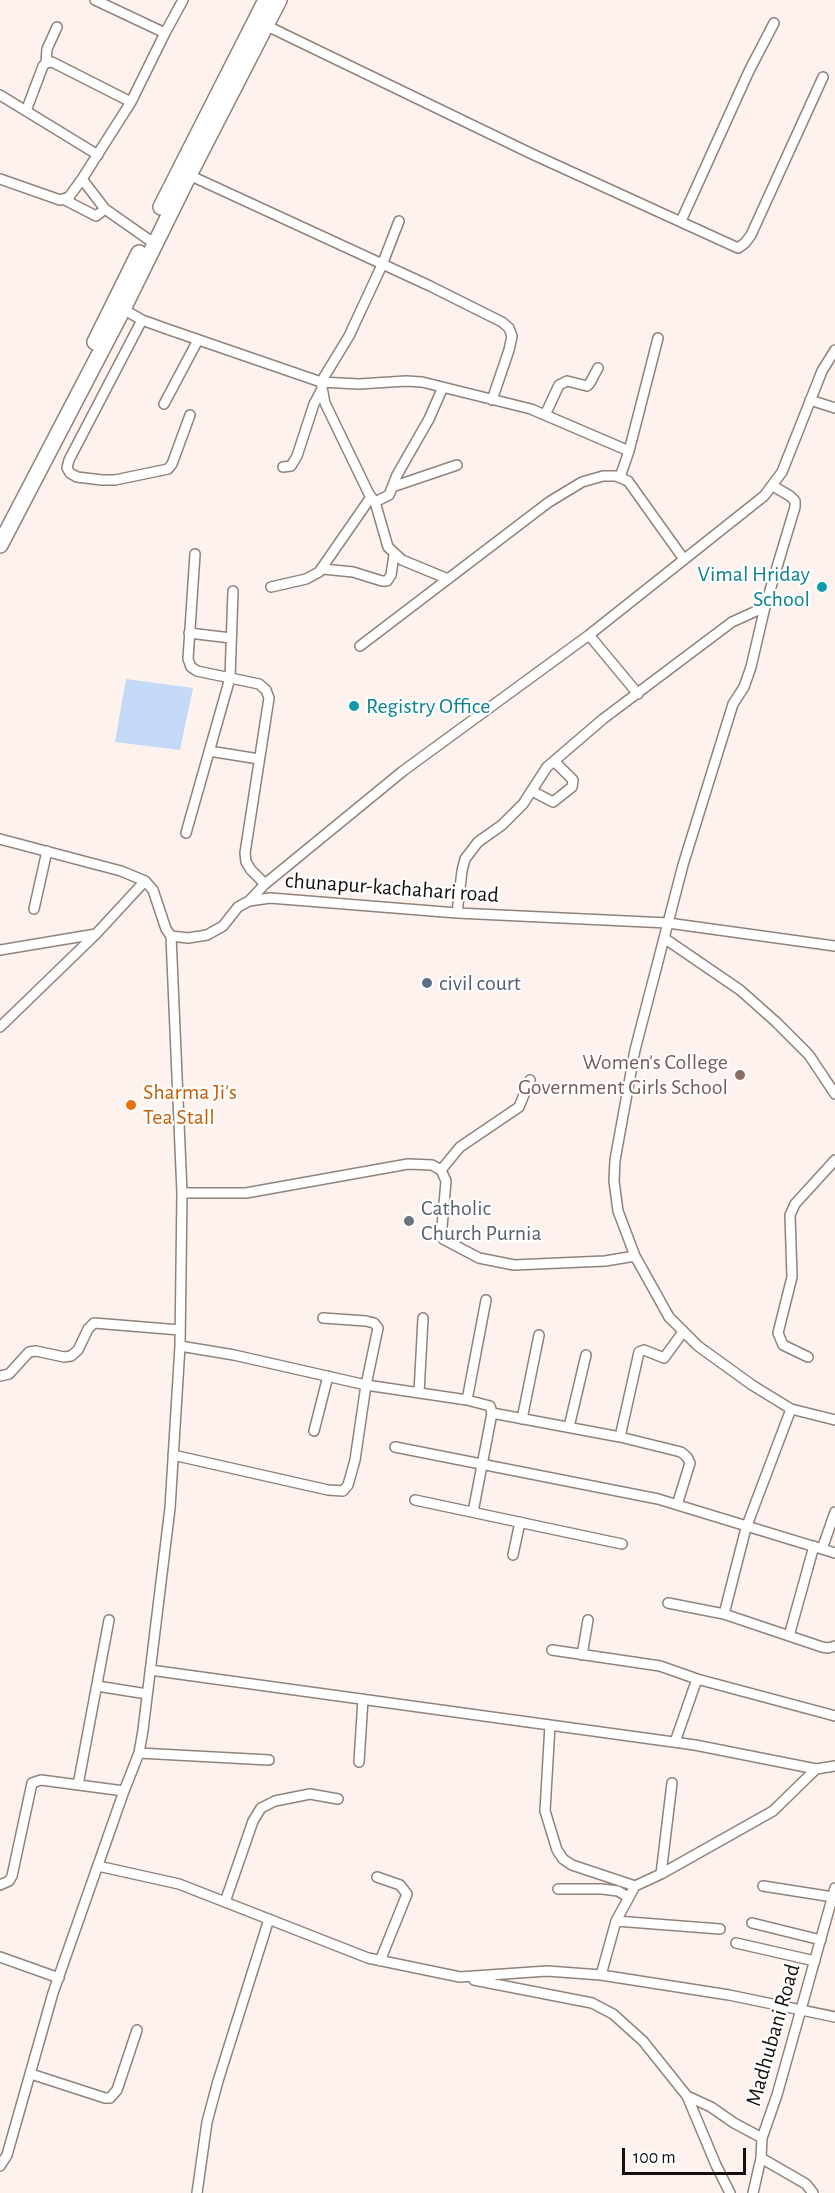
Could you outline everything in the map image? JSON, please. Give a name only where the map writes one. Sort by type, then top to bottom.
[{"type":"highway","points":[[0,545],[123,309],[150,241],[189,175],[261,24],[266,0]]},
{"type":"highway","points":[[0,529],[261,24],[279,0]]},
{"type":"street","points":[[95,0],[165,33]]},
{"type":"street","points":[[65,200],[82,179],[131,102],[183,0]]},
{"type":"street","points":[[681,221],[749,71],[774,23]]},
{"type":"street","points":[[261,24],[532,154],[738,248],[745,243],[823,77]]},
{"type":"street","points":[[26,111],[46,63],[47,49],[57,27]]},
{"type":"street","points":[[46,63],[52,62],[131,102]]},
{"type":"street","points":[[1,98],[98,155]]},
{"type":"street","points":[[189,175],[492,316],[509,328],[512,336],[509,350],[492,400]]},
{"type":"street","points":[[0,179],[46,196],[65,200],[96,216],[105,209]]},
{"type":"street","points":[[82,179],[105,209],[150,241]]},
{"type":"street","points":[[283,467],[291,466],[297,456],[322,385],[349,336],[382,265],[399,221]]},
{"type":"street","points":[[123,309],[142,320],[322,385],[422,382],[545,415],[629,450]]},
{"type":"street","points":[[142,320],[69,460],[67,468],[77,477],[102,480],[115,480],[168,468],[172,464],[190,416]]},
{"type":"street","points":[[620,477],[658,338]]},
{"type":"street","points":[[164,405],[198,340]]},
{"type":"street","points":[[171,936],[188,938],[207,935],[223,926],[238,907],[249,901],[265,884],[408,767],[589,635],[683,558],[753,505],[773,486],[789,457],[822,371],[835,350]]},
{"type":"street","points":[[545,415],[559,385],[567,381],[587,386],[598,368]]},
{"type":"street","points":[[322,385],[326,404],[373,499],[388,547],[402,560],[448,579]]},
{"type":"street","points":[[272,587],[314,577],[373,499],[386,498],[429,419],[443,387]]},
{"type":"street","points":[[810,400],[835,408]]},
{"type":"street","points":[[392,487],[458,465]]},
{"type":"street","points":[[360,646],[549,502],[592,479],[603,476],[620,477],[628,481],[683,558]]},
{"type":"street","points":[[773,486],[790,496],[795,501],[795,507],[765,607],[751,667],[744,687],[733,704],[683,865],[635,1050],[615,1160],[614,1181],[618,1211],[635,1256],[669,1317],[698,1346],[791,1409],[835,1420]]},
{"type":"street","points":[[195,554],[188,659],[191,667],[197,671],[259,684],[266,690],[269,698],[245,853],[246,862],[251,870],[265,884]]},
{"type":"street","points":[[322,569],[353,572],[382,582],[387,581],[391,575],[394,555]]},
{"type":"street","points":[[186,833],[230,678],[232,591]]},
{"type":"street","points":[[457,913],[465,859],[478,843],[512,815],[547,767],[603,719],[732,622],[765,607]]},
{"type":"street","points":[[189,633],[231,638]]},
{"type":"street","points":[[589,635],[638,694]]},
{"type":"street","points":[[209,751],[259,759]]},
{"type":"street","points":[[532,790],[553,802],[572,787],[573,780],[554,761]]},
{"type":"street","points":[[0,839],[121,871],[145,881],[153,890],[161,919],[171,936],[182,1193],[180,1346],[173,1455],[166,1539],[139,1753],[58,1978],[7,2155],[0,2166]]},
{"type":"street","points":[[34,909],[47,851]]},
{"type":"street","points":[[0,1028],[96,934],[145,881]]},
{"type":"street","name":"chunapur-kachahari road","points":[[249,901],[270,898],[457,913],[668,923],[835,946]]},
{"type":"street","points":[[0,950],[96,934]]},
{"type":"street","points":[[664,938],[727,981],[776,1022],[809,1055],[835,1094]]},
{"type":"street","points":[[441,1170],[460,1147],[519,1107],[530,1080]]},
{"type":"street","points":[[808,1357],[783,1345],[778,1333],[792,1277],[790,1215],[795,1204],[835,1160]]},
{"type":"street","points":[[182,1193],[246,1193],[408,1164],[432,1165],[441,1170],[446,1187],[443,1239],[480,1258],[514,1264],[605,1261],[635,1256]]},
{"type":"street","points":[[467,1400],[486,1300]]},
{"type":"street","points":[[173,1455],[328,1490],[343,1491],[348,1485],[355,1460],[366,1385],[378,1328],[374,1323],[324,1318]]},
{"type":"street","points":[[419,1393],[423,1318]]},
{"type":"street","points":[[0,1376],[9,1374],[28,1352],[71,1356],[78,1350],[88,1329],[94,1323],[180,1330]]},
{"type":"street","points":[[620,1437],[639,1352],[644,1350],[664,1358],[684,1332]]},
{"type":"street","points":[[522,1419],[539,1335]]},
{"type":"street","points":[[180,1346],[234,1355],[366,1385],[467,1400],[490,1406],[492,1413],[473,1512]]},
{"type":"street","points":[[569,1427],[586,1355]]},
{"type":"street","points":[[314,1431],[328,1376]]},
{"type":"street","points":[[724,1614],[747,1525],[791,1409]]},
{"type":"street","points":[[492,1413],[620,1437],[681,1452],[690,1463],[677,1504]]},
{"type":"street","points":[[395,1447],[677,1504],[835,1553]]},
{"type":"street","points":[[415,1500],[622,1544]]},
{"type":"street","points":[[789,1636],[818,1548],[835,1512]]},
{"type":"street","points":[[513,1555],[520,1522]]},
{"type":"street","points":[[668,1603],[724,1614],[828,1648],[835,1646]]},
{"type":"street","points":[[78,1785],[109,1620]]},
{"type":"street","points":[[582,1655],[588,1620]]},
{"type":"street","points":[[552,1650],[660,1666],[697,1679],[835,1716]]},
{"type":"street","points":[[150,1671],[675,1742],[816,1769],[835,1766]]},
{"type":"street","points":[[675,1742],[697,1679]]},
{"type":"street","points":[[97,1686],[147,1694]]},
{"type":"street","points":[[359,1762],[363,1699]]},
{"type":"street","points":[[550,1725],[545,1811],[557,1850],[563,1859],[572,1865],[635,1886]]},
{"type":"street","points":[[139,1753],[269,1760]]},
{"type":"street","points":[[601,1975],[616,1922],[635,1886],[661,1874],[773,1811],[816,1769]]},
{"type":"street","points":[[0,1886],[9,1881],[12,1876],[32,1782],[41,1780],[124,1791]]},
{"type":"street","points":[[661,1874],[672,1783]]},
{"type":"street","points":[[225,1902],[253,1821],[261,1808],[275,1801],[310,1794],[338,1799]]},
{"type":"street","points":[[98,1866],[179,1884],[368,1958],[592,2003],[602,2008],[613,2014],[643,2041],[687,2096],[729,2193]]},
{"type":"street","points":[[377,1877],[400,1885],[407,1894],[380,1960]]},
{"type":"street","points":[[763,1886],[834,1893]]},
{"type":"street","points":[[558,1889],[602,1889],[618,1891],[628,1897]]},
{"type":"street","name":"Madhubani Road","points":[[753,2193],[761,2158],[762,2138],[777,2095],[834,1893]]},
{"type":"street","points":[[197,2193],[207,2122],[218,2080],[269,1919]]},
{"type":"street","points":[[616,1922],[720,1929]]},
{"type":"street","points":[[752,1923],[821,1940]]},
{"type":"street","points":[[736,1943],[815,1961]]},
{"type":"street","points":[[0,1957],[58,1978]]},
{"type":"street","points":[[460,1977],[547,1971],[601,1975],[729,1995],[835,2017]]},
{"type":"street","points":[[31,2074],[105,2098],[110,2097],[117,2090],[137,2030]]},
{"type":"street","points":[[687,2096],[711,2107],[762,2138]]},
{"type":"street","points":[[761,2158],[806,2184],[813,2193]]},
{"type":"water","points":[[126,679],[193,688],[180,750],[115,742]]},
{"type":"place","name":"Vimal Hriday School","points":[[822,587]]},
{"type":"place","name":"Registry Office","points":[[354,706]]},
{"type":"place","name":"civil court","points":[[427,983]]},
{"type":"place","name":"Women's College Government Girls School","points":[[740,1075]]},
{"type":"place","name":"Sharma Ji's Tea Stall","points":[[131,1105]]},
{"type":"place","name":"Catholic Church Purnia","points":[[409,1221]]}]
